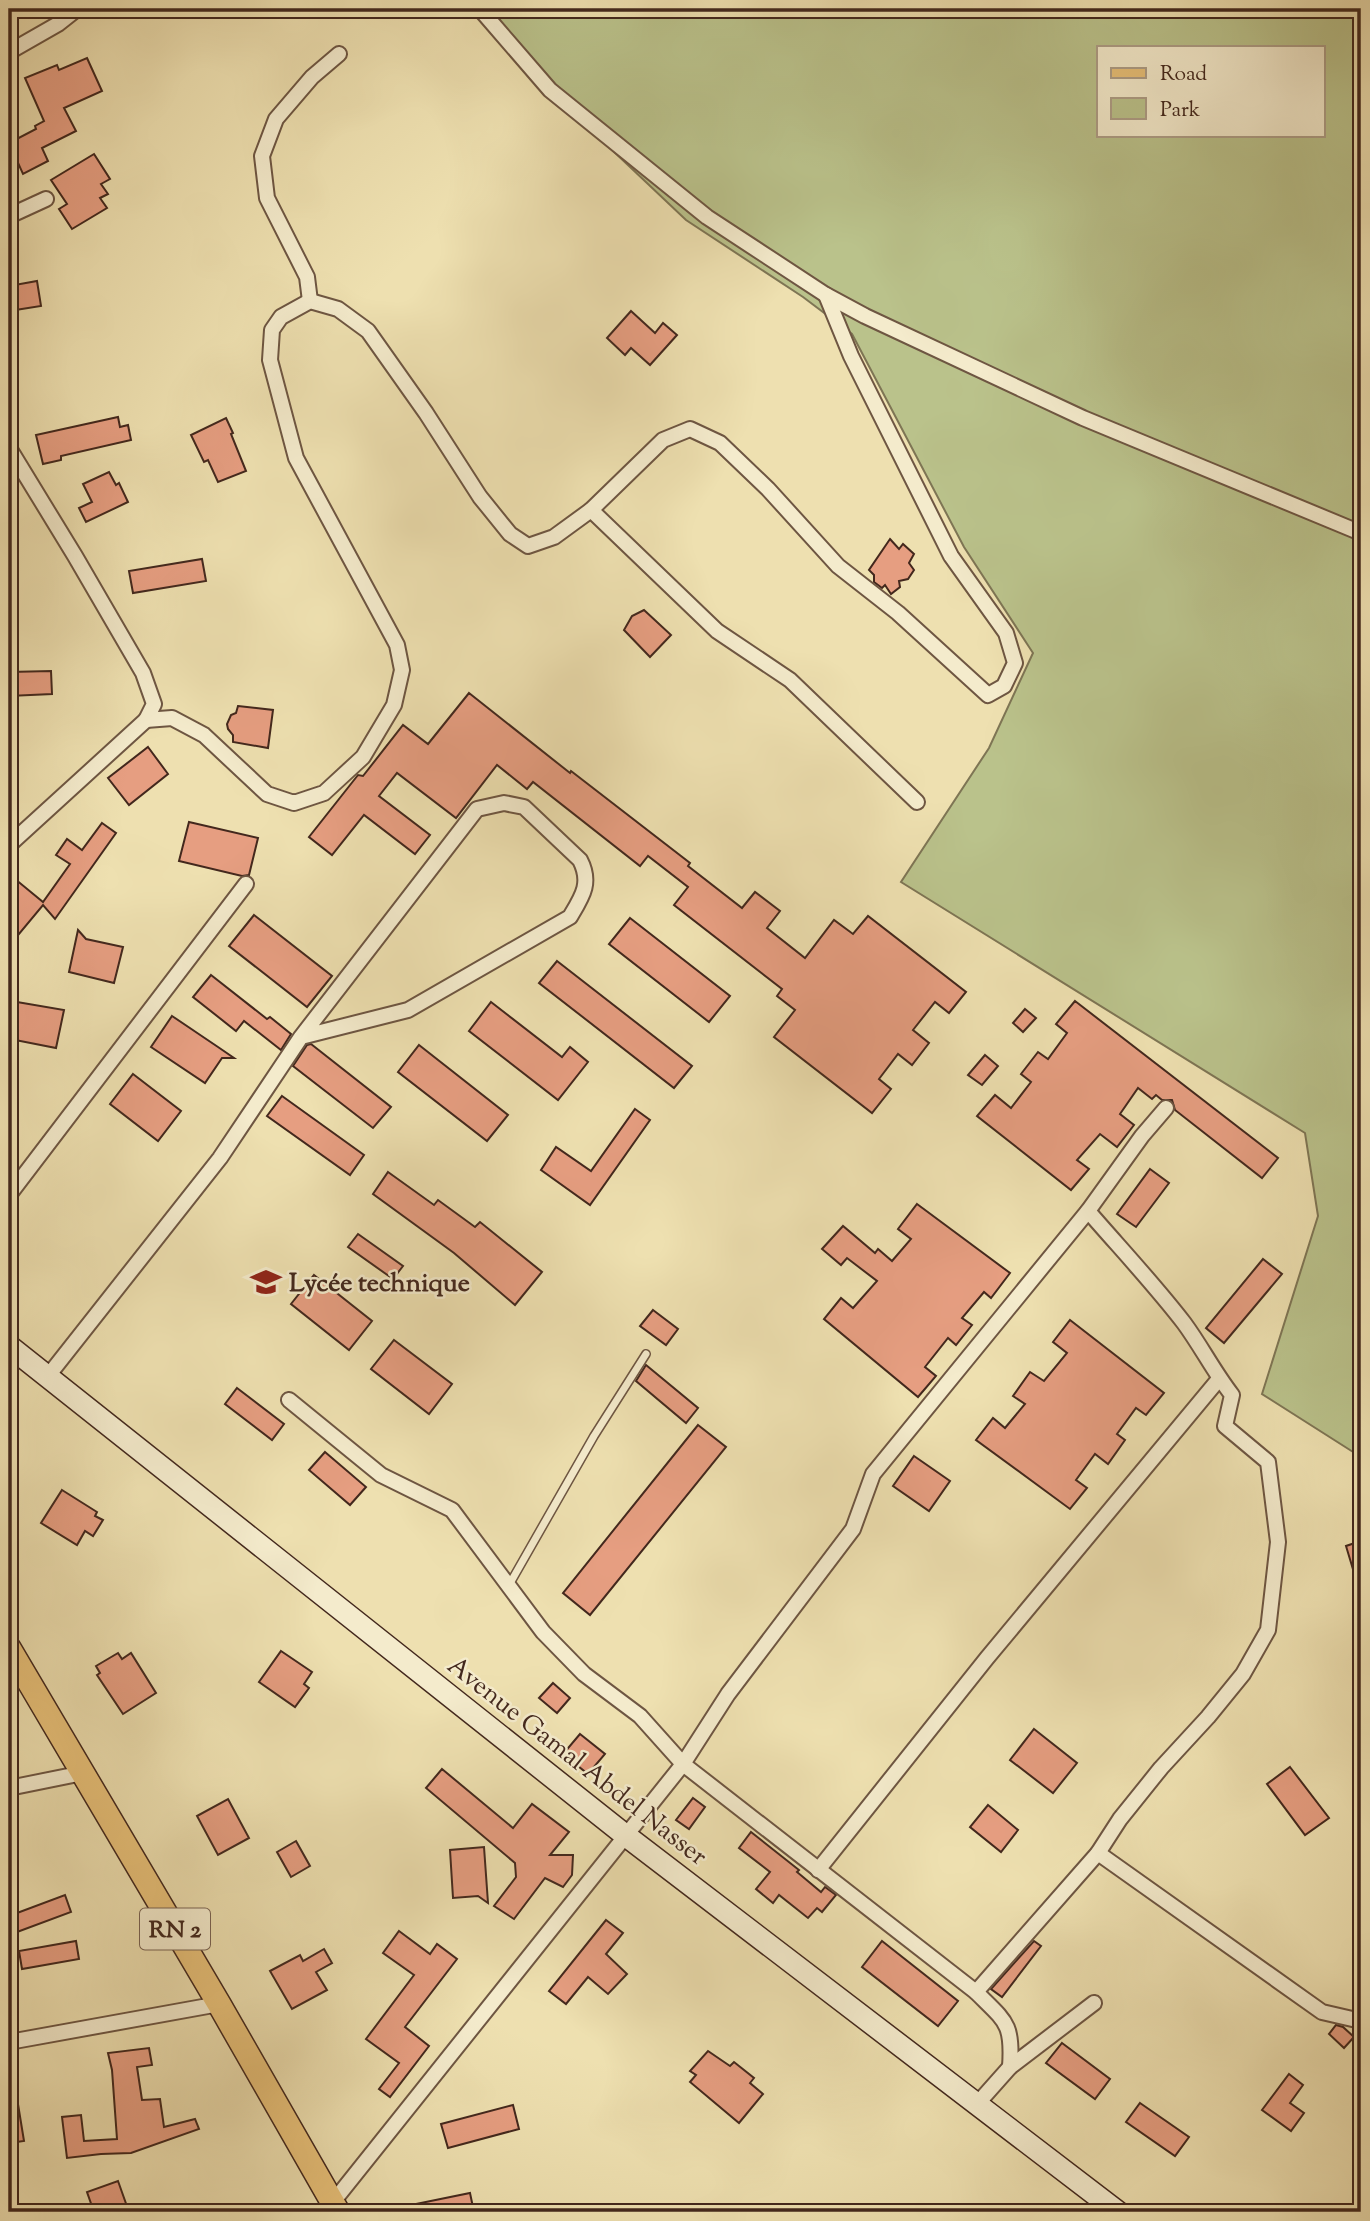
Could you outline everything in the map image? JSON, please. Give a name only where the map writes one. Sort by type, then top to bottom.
[{"type":"main road","name":"RN 2","points":[[9,1648],[335,2207]]},
{"type":"street","points":[[9,52],[58,24],[77,9]]},
{"type":"street","points":[[480,9],[550,90],[707,217],[826,295],[865,316],[1083,418],[1361,533]]},
{"type":"street","points":[[310,301],[307,278],[267,198],[261,156],[276,119],[312,77],[339,54]]},
{"type":"street","points":[[9,216],[46,199]]},
{"type":"street","points":[[146,720],[172,718],[204,735],[267,794],[294,803],[324,793],[363,757],[394,705],[402,670],[397,645],[296,458],[270,360],[272,330],[281,317],[310,301],[338,309],[368,331],[426,413],[480,497],[510,534],[528,546],[554,537],[591,510],[663,440],[690,429],[720,443],[768,489],[838,566],[898,612],[988,695],[1004,686],[1015,663],[1006,633],[951,556],[851,356],[826,295]]},
{"type":"street","points":[[9,448],[143,673],[154,704],[146,720],[9,845]]},
{"type":"street","points":[[591,510],[717,631],[790,680],[917,803]]},
{"type":"street","points":[[48,1376],[220,1158],[301,1037],[477,809],[504,803],[524,807],[580,860],[586,872],[584,894],[570,917],[408,1010],[301,1037]]},
{"type":"street","points":[[9,1195],[246,884]]},
{"type":"street","points":[[335,2207],[625,1835],[683,1765],[728,1694],[853,1529],[873,1474],[1088,1211],[1142,1136],[1166,1108]]},
{"type":"street","points":[[976,1992],[1098,1853],[1119,1819],[1208,1717],[1242,1674],[1268,1630],[1278,1542],[1268,1462],[1225,1426],[1232,1395],[1219,1379],[1212,1363],[1183,1321],[1088,1211]]},
{"type":"street","name":"Avenue Gamal Abdel Nasser","points":[[9,1346],[625,1835],[1118,2212]]},
{"type":"street","points":[[818,1870],[987,1658],[1219,1379]]},
{"type":"street","points":[[289,1400],[381,1475],[452,1510],[543,1632],[584,1674],[640,1716],[683,1765],[976,1992],[1007,2026],[1012,2039],[1010,2067]]},
{"type":"street","points":[[9,1788],[83,1773]]},
{"type":"street","points":[[1098,1853],[1322,2012],[1361,2021]]},
{"type":"street","points":[[978,2103],[1010,2067],[1094,2003]]},
{"type":"street","points":[[9,2042],[219,2004]]},
{"type":"lane","points":[[508,1586],[594,1436],[646,1354]]},
{"type":"green space","points":[[481,9],[1361,9],[1361,1457],[1262,1394],[1318,1216],[1305,1133],[901,882],[989,748],[1033,653],[964,547],[852,334],[803,297],[686,220],[555,96]]},
{"type":"building","points":[[87,58],[102,91],[64,108],[76,131],[42,148],[48,161],[23,174],[9,143],[36,129],[35,126],[44,121],[25,78],[57,65],[59,70]]},
{"type":"building","points":[[94,154],[110,179],[101,184],[108,194],[100,198],[107,208],[72,229],[59,209],[67,204],[51,180]]},
{"type":"building","points":[[37,281],[41,306],[9,311],[9,286]]},
{"type":"building","points":[[631,311],[655,333],[663,323],[677,335],[650,365],[631,348],[625,355],[607,338]]},
{"type":"building","points":[[118,417],[120,427],[128,425],[131,440],[61,456],[61,460],[43,464],[36,435]]},
{"type":"building","points":[[226,418],[246,471],[218,482],[208,460],[204,462],[191,435]]},
{"type":"building","points":[[109,472],[116,485],[119,483],[128,502],[86,522],[79,508],[92,502],[83,484]]},
{"type":"building","points":[[890,539],[899,549],[903,544],[914,554],[909,563],[914,570],[908,579],[899,581],[900,587],[891,594],[885,585],[882,588],[874,582],[874,575],[869,570]]},
{"type":"building","points":[[202,559],[206,581],[133,593],[129,571]]},
{"type":"building","points":[[644,610],[671,635],[650,657],[624,630],[632,616]]},
{"type":"building","points":[[51,671],[52,694],[9,696],[9,672]]},
{"type":"building","points":[[469,693],[690,863],[688,866],[742,908],[755,892],[780,911],[767,928],[805,958],[834,920],[853,934],[868,916],[966,992],[949,1013],[935,1002],[913,1030],[929,1043],[912,1065],[898,1054],[879,1079],[891,1089],[872,1113],[774,1037],[795,1010],[777,996],[782,989],[674,905],[688,887],[648,856],[640,866],[533,782],[527,789],[497,765],[456,818],[397,773],[379,796],[430,835],[415,854],[364,815],[332,855],[309,837],[358,775],[363,776],[403,725],[428,744]]},
{"type":"building","points":[[238,706],[273,710],[268,748],[233,742],[233,735],[227,724]]},
{"type":"building","points":[[148,747],[168,774],[129,805],[108,778]]},
{"type":"building","points":[[189,822],[258,838],[249,875],[242,876],[179,861]]},
{"type":"building","points":[[102,823],[116,833],[55,919],[43,905],[9,946],[9,874],[43,902],[70,864],[56,855],[67,839],[82,850]]},
{"type":"building","points":[[254,915],[332,976],[307,1007],[229,946]]},
{"type":"building","points":[[630,918],[730,996],[709,1022],[609,944]]},
{"type":"building","points":[[78,930],[86,939],[123,947],[114,983],[69,972]]},
{"type":"building","points":[[557,961],[692,1066],[674,1088],[539,983]]},
{"type":"building","points":[[211,975],[267,1019],[270,1017],[291,1034],[281,1050],[244,1021],[236,1031],[193,997]]},
{"type":"building","points":[[1075,1001],[1278,1158],[1262,1178],[1175,1110],[1172,1100],[1162,1100],[1156,1095],[1152,1099],[1138,1088],[1120,1114],[1134,1125],[1117,1147],[1100,1134],[1077,1160],[1089,1169],[1071,1190],[977,1116],[995,1095],[1011,1108],[1031,1082],[1021,1074],[1038,1052],[1048,1059],[1067,1033],[1056,1024]]},
{"type":"building","points":[[17,1002],[64,1010],[56,1048],[10,1039]]},
{"type":"building","points":[[491,1002],[562,1057],[570,1047],[588,1062],[558,1100],[469,1031]]},
{"type":"building","points":[[1025,1009],[1036,1018],[1023,1032],[1013,1023]]},
{"type":"building","points":[[172,1016],[234,1058],[222,1058],[205,1083],[151,1047]]},
{"type":"building","points":[[311,1044],[391,1107],[373,1128],[293,1066],[307,1045]]},
{"type":"building","points":[[419,1045],[508,1115],[487,1141],[398,1072]]},
{"type":"building","points":[[985,1055],[998,1066],[982,1085],[968,1075]]},
{"type":"building","points":[[133,1074],[181,1111],[158,1141],[110,1104]]},
{"type":"building","points":[[282,1096],[364,1155],[350,1175],[267,1116]]},
{"type":"building","points":[[635,1109],[650,1120],[590,1205],[541,1170],[556,1147],[591,1171]]},
{"type":"building","points":[[1150,1169],[1169,1183],[1136,1227],[1117,1214]]},
{"type":"building","points":[[388,1172],[434,1205],[438,1200],[475,1227],[480,1222],[542,1272],[515,1305],[454,1253],[373,1194]]},
{"type":"building","points":[[917,1204],[1010,1273],[991,1298],[984,1292],[962,1318],[972,1325],[956,1345],[948,1338],[925,1367],[936,1376],[918,1397],[824,1319],[841,1298],[853,1308],[877,1281],[847,1258],[841,1265],[822,1249],[843,1226],[875,1253],[878,1249],[892,1261],[911,1239],[898,1229]]},
{"type":"building","points":[[358,1234],[403,1266],[393,1279],[348,1247]]},
{"type":"building","points":[[1263,1259],[1282,1274],[1224,1343],[1206,1328]]},
{"type":"building","points":[[314,1275],[372,1321],[349,1350],[291,1304]]},
{"type":"building","points":[[653,1310],[678,1329],[666,1345],[640,1326]]},
{"type":"building","points":[[1070,1320],[1164,1393],[1146,1415],[1136,1408],[1117,1434],[1125,1440],[1108,1464],[1095,1454],[1076,1480],[1087,1488],[1070,1509],[976,1440],[993,1418],[1005,1428],[1025,1404],[1013,1396],[1030,1372],[1044,1381],[1067,1353],[1053,1342]]},
{"type":"building","points":[[394,1340],[452,1384],[429,1414],[371,1369]]},
{"type":"building","points":[[646,1365],[698,1408],[686,1423],[636,1381]]},
{"type":"building","points":[[237,1388],[284,1424],[272,1440],[225,1404]]},
{"type":"building","points":[[698,1425],[726,1447],[590,1615],[563,1593]]},
{"type":"building","points":[[325,1452],[366,1487],[350,1505],[309,1470]]},
{"type":"building","points":[[914,1456],[950,1481],[929,1511],[893,1486]]},
{"type":"building","points":[[62,1490],[97,1512],[95,1516],[103,1520],[93,1536],[85,1531],[77,1545],[41,1523]]},
{"type":"building","points":[[1361,1541],[1361,1585],[1358,1586],[1346,1546]]},
{"type":"building","points":[[281,1651],[312,1672],[304,1684],[309,1688],[295,1707],[259,1682]]},
{"type":"building","points":[[118,1653],[122,1659],[131,1653],[156,1693],[123,1714],[97,1675],[100,1673],[96,1666]]},
{"type":"building","points":[[553,1683],[570,1698],[557,1713],[539,1698]]},
{"type":"building","points":[[1034,1729],[1077,1763],[1053,1793],[1010,1760]]},
{"type":"building","points":[[580,1734],[605,1754],[588,1774],[563,1754]]},
{"type":"building","points":[[1290,1767],[1329,1818],[1305,1835],[1267,1784]]},
{"type":"building","points":[[442,1769],[513,1828],[532,1804],[569,1832],[550,1855],[573,1855],[572,1875],[563,1887],[545,1878],[514,1919],[494,1906],[516,1877],[515,1863],[426,1788]]},
{"type":"building","points":[[693,1798],[705,1807],[689,1829],[676,1820]]},
{"type":"building","points":[[228,1799],[249,1838],[218,1855],[197,1816]]},
{"type":"building","points":[[988,1805],[1018,1830],[1001,1852],[970,1827]]},
{"type":"building","points":[[751,1832],[799,1870],[797,1872],[821,1892],[825,1887],[836,1895],[822,1912],[817,1908],[808,1918],[779,1895],[773,1903],[756,1889],[770,1872],[739,1848]]},
{"type":"building","points":[[296,1841],[310,1866],[291,1877],[277,1852]]},
{"type":"building","points":[[484,1847],[488,1903],[478,1896],[453,1898],[450,1850]]},
{"type":"building","points":[[65,1895],[71,1912],[9,1935],[9,1916]]},
{"type":"building","points":[[606,1920],[623,1933],[606,1954],[627,1974],[608,1994],[588,1977],[566,2004],[549,1991]]},
{"type":"building","points":[[399,1931],[430,1954],[437,1944],[457,1959],[405,2027],[429,2046],[390,2097],[379,2089],[399,2063],[366,2039],[414,1975],[383,1953]]},
{"type":"building","points":[[76,1941],[79,1959],[22,1969],[19,1951]]},
{"type":"building","points":[[882,1941],[958,2001],[938,2026],[862,1967]]},
{"type":"building","points":[[1034,1941],[1041,1946],[1002,1997],[991,1989]]},
{"type":"building","points":[[324,1949],[332,1963],[316,1972],[327,1990],[292,2009],[270,1971],[300,1955],[303,1961]]},
{"type":"building","points":[[1336,2025],[1343,2027],[1354,2037],[1344,2048],[1329,2034]]},
{"type":"building","points":[[1062,2043],[1110,2079],[1095,2099],[1046,2063]]},
{"type":"building","points":[[149,2048],[152,2065],[137,2067],[142,2100],[160,2099],[164,2127],[195,2119],[199,2129],[131,2153],[67,2158],[62,2117],[81,2115],[84,2141],[117,2139],[112,2070],[108,2053]]},
{"type":"building","points":[[708,2051],[730,2066],[734,2062],[754,2078],[750,2083],[763,2094],[739,2123],[690,2082],[696,2075],[690,2071]]},
{"type":"building","points":[[1289,2074],[1303,2085],[1290,2103],[1304,2113],[1291,2131],[1262,2110]]},
{"type":"building","points":[[9,2098],[17,2098],[24,2141],[9,2143]]},
{"type":"building","points":[[1140,2103],[1189,2137],[1175,2156],[1126,2122]]},
{"type":"building","points":[[513,2105],[519,2129],[448,2148],[441,2124]]},
{"type":"building","points":[[118,2181],[129,2212],[94,2212],[87,2192]]},
{"type":"building","points":[[470,2193],[474,2212],[407,2212],[406,2206]]},
{"type":"place","name":"Lycée technique","points":[[266,1282]]}]
